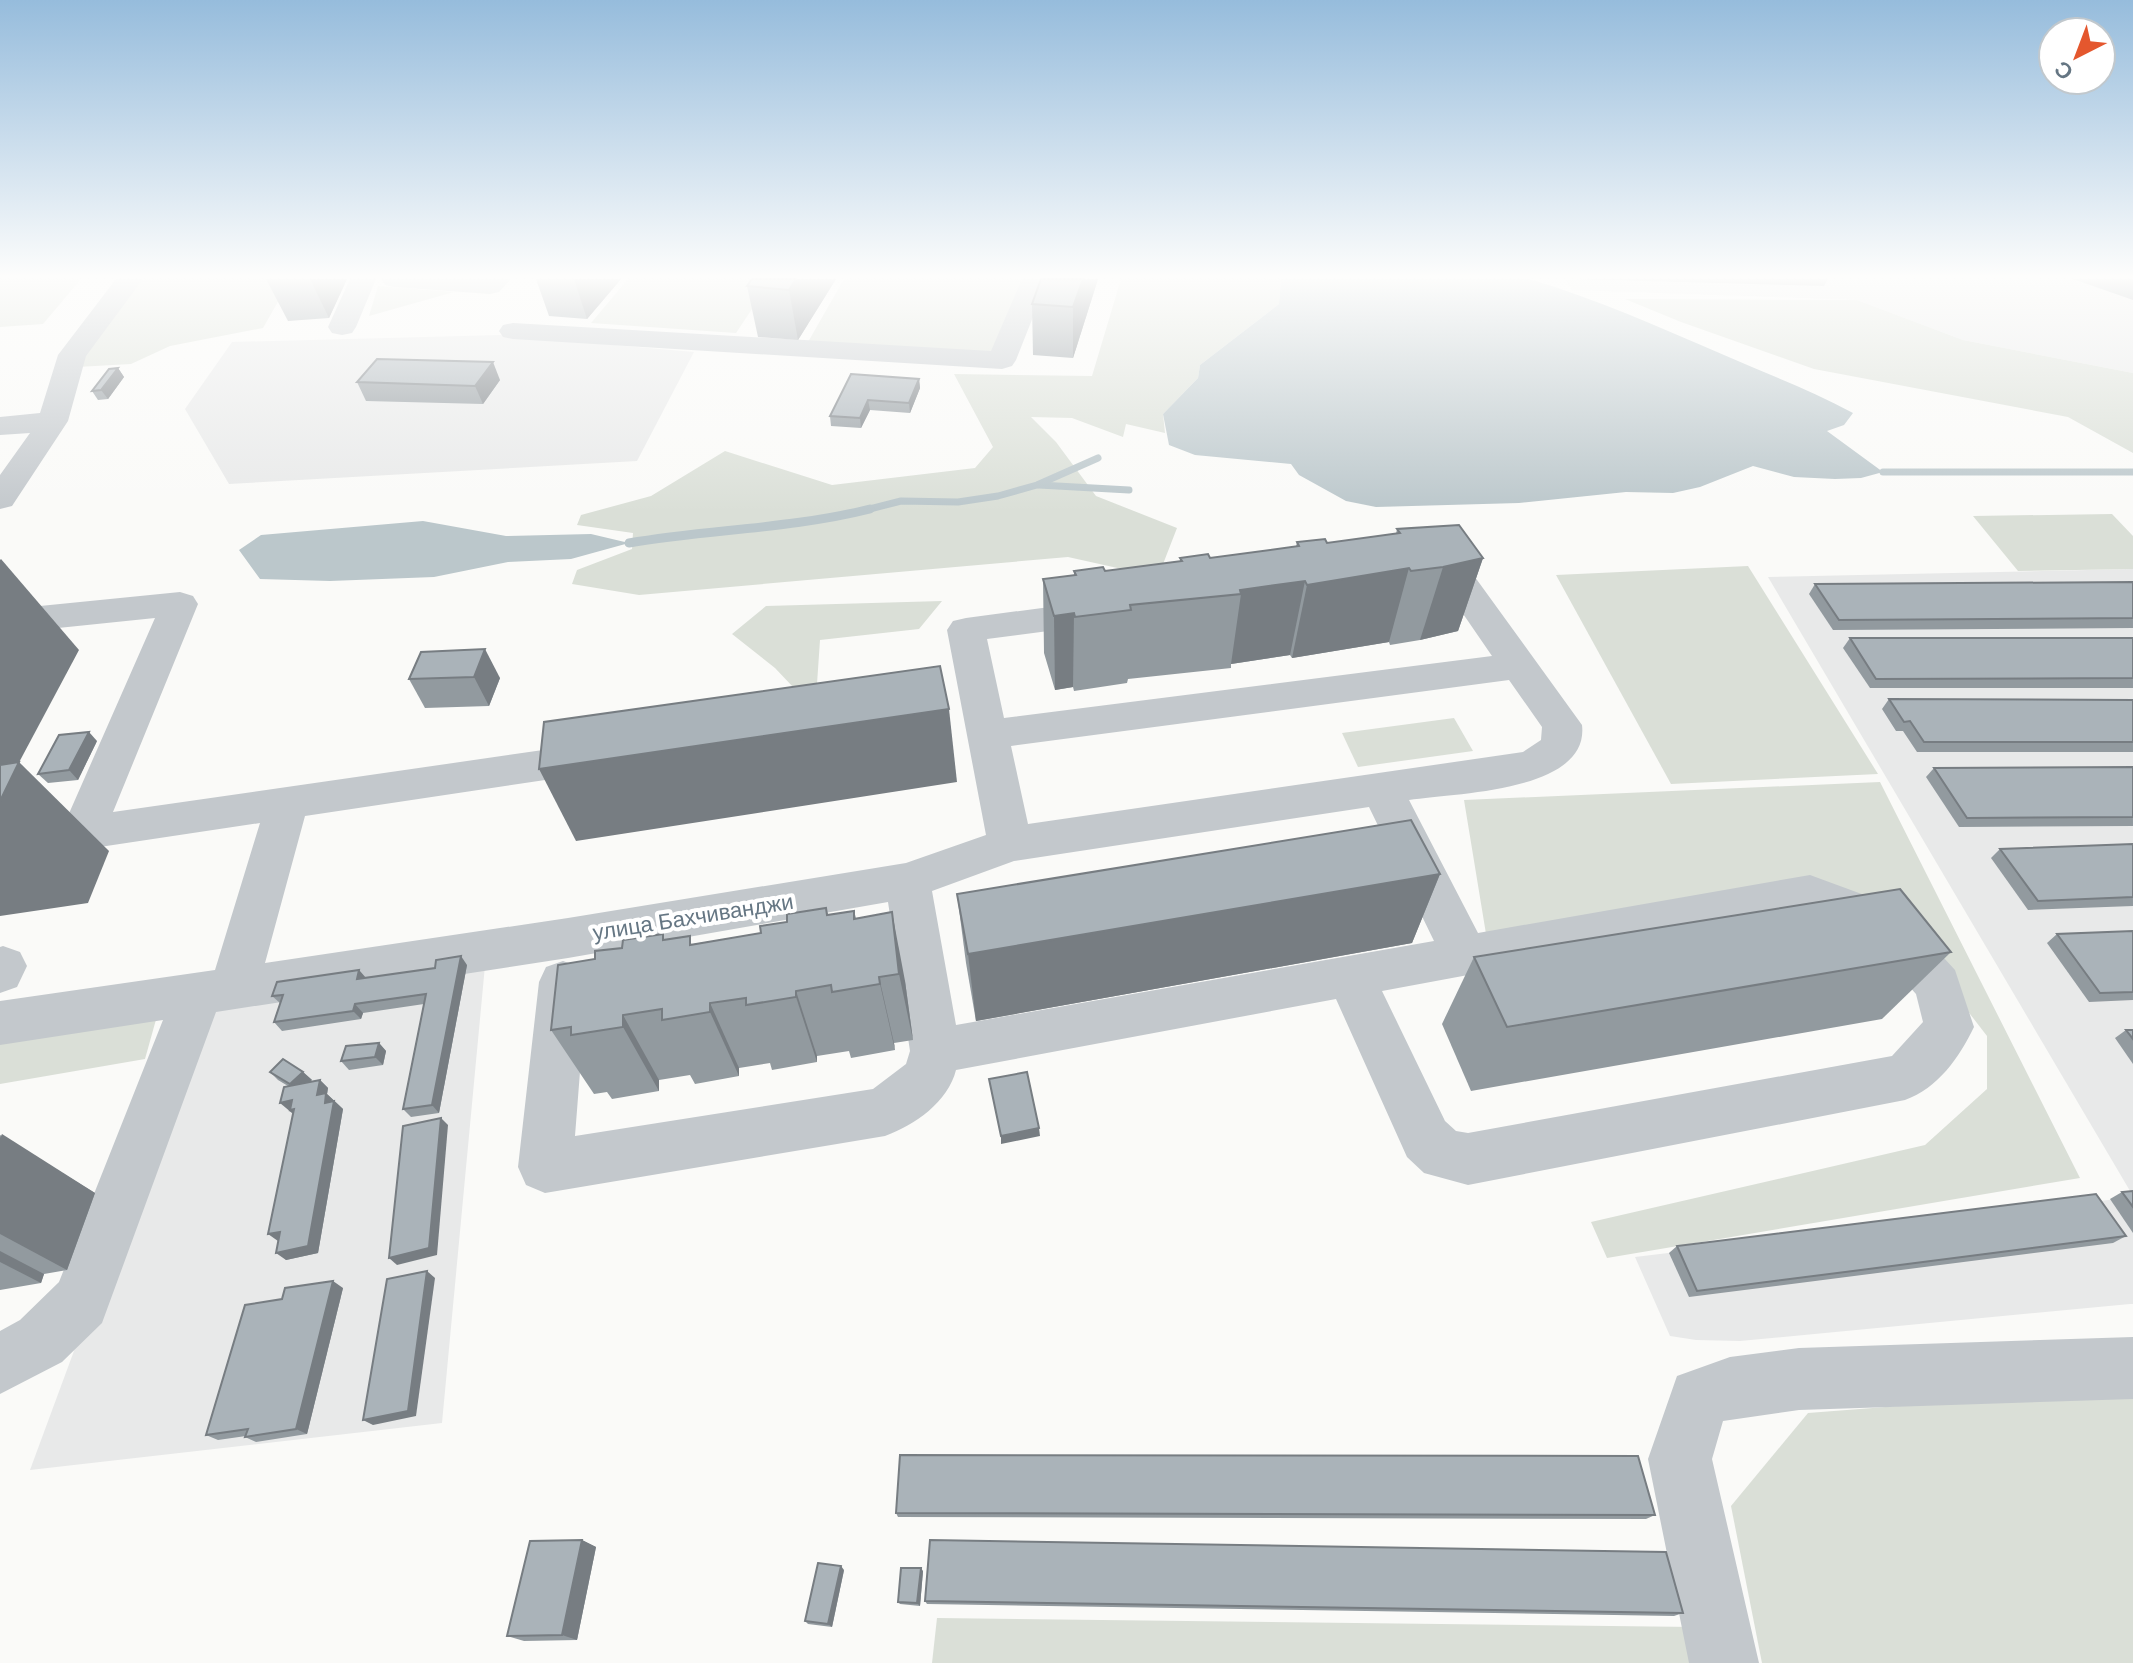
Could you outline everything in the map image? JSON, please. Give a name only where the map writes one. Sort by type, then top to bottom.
[{"type":"street","points":[[0,499],[56,409],[72,357]]},
{"type":"street","points":[[715,374],[726,357]]},
{"type":"street","points":[[969,357],[1002,360],[1003,357]]},
{"type":"street","points":[[0,426],[56,409]]},
{"type":"street","name":"улица Бахчиванджи","points":[[0,1023],[568,938],[908,881],[1010,844],[1528,767],[1548,758],[1561,746],[1564,735],[1562,725],[1459,581],[1423,570],[1378,576]]},
{"type":"street","points":[[0,622],[180,604],[82,833]]},
{"type":"street","points":[[1010,844],[972,715],[966,630],[1137,607]]},
{"type":"street","points":[[972,715],[1520,665]]},
{"type":"street","points":[[0,845],[636,752]]},
{"type":"street","points":[[1382,790],[1465,955]]},
{"type":"street","points":[[0,1364],[41,1341],[81,1302],[160,1089],[217,989],[287,805]]},
{"type":"street","points":[[568,938],[545,1167],[885,1112],[928,1078],[935,1051],[908,881]]},
{"type":"street","points":[[935,1051],[1465,955],[1810,893],[1880,921],[1938,985],[1949,1027],[1926,1058],[1905,1077],[1468,1159],[1443,1155],[1426,1139],[1350,976]]},
{"type":"street","points":[[1724,1663],[1680,1459],[1699,1398],[1730,1388],[1799,1379],[2133,1368]]},
{"type":"shaded area","points":[[84,357],[147,357],[131,364],[77,367]]},
{"type":"shaded area","points":[[222,357],[692,357],[637,461],[229,484],[185,409]]},
{"type":"shaded area","points":[[1098,357],[1211,357],[1200,365],[1198,378],[1163,414],[1165,433],[1126,424],[1123,437],[1072,418],[1031,417],[1056,442],[1096,496],[1177,528],[1158,577],[1068,557],[639,595],[572,584],[577,570],[632,549],[633,533],[577,525],[581,515],[651,496],[725,451],[832,485],[975,468],[993,447],[954,374],[1092,376]]},
{"type":"shaded area","points":[[1211,357],[1728,357],[1853,413],[1844,425],[1827,431],[1883,472],[1861,478],[1835,479],[1794,477],[1753,466],[1700,487],[1673,493],[1626,492],[1519,503],[1376,507],[1346,501],[1299,475],[1291,464],[1195,455],[1169,445],[1163,414],[1198,378],[1200,365]]},
{"type":"shaded area","points":[[1779,357],[2049,357],[2133,373],[2133,453],[2068,417],[1814,369]]},
{"type":"shaded area","points":[[2049,357],[2133,357],[2133,373]]},
{"type":"shaded area","points":[[2112,514],[2133,536],[2133,569],[2018,571],[1973,516]]},
{"type":"shaded area","points":[[423,521],[506,536],[591,534],[629,543],[571,559],[508,562],[434,577],[330,581],[260,579],[239,550],[261,535]]},
{"type":"shaded area","points":[[1748,566],[1878,774],[1671,784],[1556,575]]},
{"type":"shaded area","points":[[2133,569],[2133,1196],[1768,577]]},
{"type":"shaded area","points":[[942,601],[919,629],[820,640],[817,684],[793,687],[775,668],[732,634],[766,606]]},
{"type":"shaded area","points":[[1454,718],[1473,751],[1358,767],[1342,733]]},
{"type":"shaded area","points":[[1880,782],[2080,1178],[1607,1258],[1591,1222],[1925,1145],[1987,1089],[1987,1036],[1902,926],[1487,940],[1464,800]]},
{"type":"shaded area","points":[[486,955],[442,1423],[30,1470],[204,999]]},
{"type":"shaded area","points":[[157,1016],[145,1059],[0,1084],[0,1031]]},
{"type":"shaded area","points":[[2133,1197],[2133,1304],[1740,1341],[1696,1340],[1670,1336],[1635,1257]]},
{"type":"shaded area","points":[[2133,1388],[2133,1663],[1762,1663],[1731,1506],[1808,1413]]},
{"type":"shaded area","points":[[937,1618],[1696,1627],[1704,1663],[932,1663]]},
{"type":"building","points":[[377,359],[493,362],[475,386],[357,382]]},
{"type":"building","points":[[118,368],[101,390],[92,391],[109,369]]},
{"type":"building","points":[[851,374],[919,379],[909,403],[868,400],[860,418],[830,416]]},
{"type":"building","points":[[1459,525],[1483,558],[1443,567],[1411,571],[1409,568],[1307,585],[1305,581],[1240,590],[1241,594],[1130,605],[1131,610],[1075,617],[1074,613],[1054,616],[1043,579],[1076,575],[1074,571],[1103,567],[1105,571],[1182,561],[1180,558],[1208,554],[1210,558],[1299,546],[1297,542],[1325,539],[1327,543],[1400,533],[1397,529]]},
{"type":"building","points":[[2133,582],[2133,618],[1839,620],[1815,584]]},
{"type":"building","points":[[1850,638],[2133,638],[2133,678],[1876,679]]},
{"type":"building","points":[[485,649],[474,677],[409,679],[421,652]]},
{"type":"building","points":[[940,666],[949,709],[539,769],[544,722]]},
{"type":"building","points":[[1889,699],[2133,700],[2133,742],[1924,742],[1910,721],[1904,722]]},
{"type":"building","points":[[89,732],[69,770],[38,774],[59,735]]},
{"type":"building","points":[[19,762],[0,801],[0,765]]},
{"type":"building","points":[[2133,767],[2133,817],[1967,818],[1934,768]]},
{"type":"building","points":[[1411,820],[1440,874],[968,954],[957,894]]},
{"type":"building","points":[[2133,844],[2133,897],[2038,901],[2000,849]]},
{"type":"building","points":[[1900,889],[1951,952],[1507,1027],[1474,957]]},
{"type":"building","points":[[826,908],[827,915],[854,911],[854,919],[892,912],[899,974],[879,977],[880,984],[832,992],[831,985],[796,991],[796,997],[746,1005],[746,998],[710,1003],[710,1012],[662,1020],[662,1009],[623,1015],[623,1027],[571,1035],[571,1027],[551,1030],[558,965],[595,959],[595,951],[622,948],[623,940],[663,934],[663,940],[690,936],[690,945],[761,933],[760,926],[787,922],[787,914]]},
{"type":"building","points":[[2133,931],[2133,992],[2100,993],[2057,934]]},
{"type":"building","points":[[461,956],[432,1105],[403,1109],[426,994],[355,1004],[353,1011],[274,1022],[283,995],[272,996],[277,982],[359,970],[357,979],[435,968],[436,960]]},
{"type":"building","points":[[379,1043],[375,1057],[341,1061],[346,1046]]},
{"type":"building","points":[[283,1059],[303,1072],[290,1084],[270,1072]]},
{"type":"building","points":[[1027,1072],[1039,1128],[1001,1136],[989,1079]]},
{"type":"building","points":[[320,1080],[317,1095],[326,1093],[325,1103],[334,1101],[308,1246],[276,1253],[280,1232],[268,1234],[294,1109],[290,1110],[292,1100],[280,1103],[284,1087]]},
{"type":"building","points":[[441,1118],[429,1248],[389,1258],[403,1126]]},
{"type":"building","points":[[2133,1191],[2133,1207],[2122,1192]]},
{"type":"building","points":[[2096,1194],[2126,1236],[1697,1291],[1677,1246]]},
{"type":"building","points":[[427,1271],[408,1411],[363,1420],[387,1279]]},
{"type":"building","points":[[333,1281],[296,1429],[245,1437],[248,1429],[206,1435],[245,1305],[282,1299],[285,1288]]},
{"type":"building","points":[[900,1455],[1638,1456],[1655,1515],[896,1513]]},
{"type":"building","points":[[582,1540],[562,1635],[507,1636],[530,1541]]},
{"type":"building","points":[[930,1540],[1666,1552],[1683,1613],[925,1601]]},
{"type":"building","points":[[818,1563],[841,1566],[828,1624],[805,1621]]},
{"type":"building","points":[[901,1568],[921,1568],[917,1603],[898,1602]]},
{"type":"waterway","points":[[868,510],[901,501],[958,502],[998,496],[1037,485],[1098,458]]},
{"type":"waterway","points":[[1883,472],[2133,472]]},
{"type":"waterway","points":[[1039,485],[1129,490]]},
{"type":"waterway","points":[[629,543],[810,521],[868,510]]},
{"type":"waterway","points":[[862,511],[868,510]]}]
